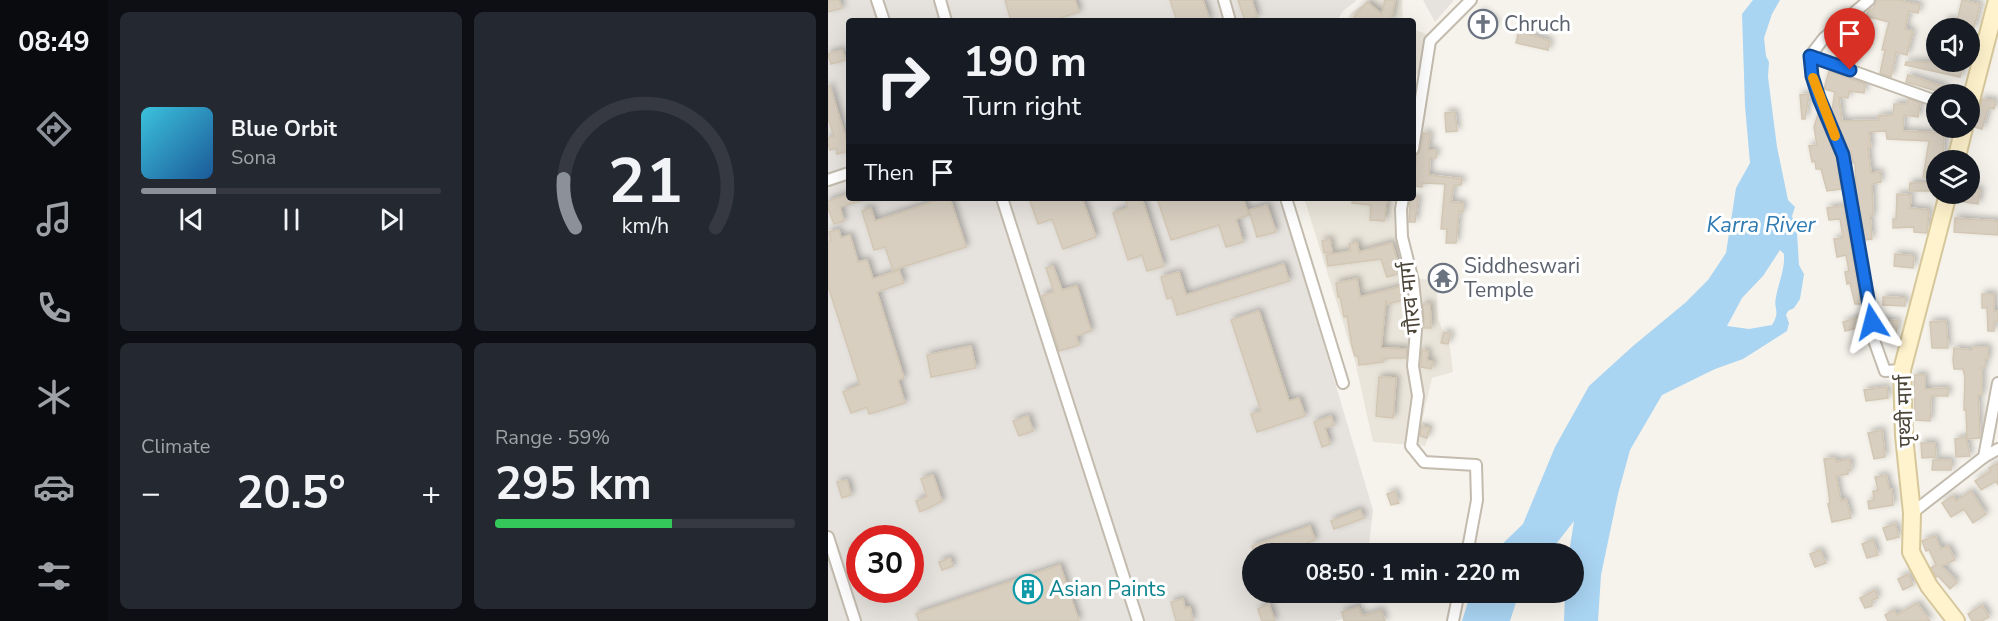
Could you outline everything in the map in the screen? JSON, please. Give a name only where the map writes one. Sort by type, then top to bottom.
[{"type":"street","points":[[877,0],[883,18]]},
{"type":"street","points":[[940,0],[945,18]]},
{"type":"street","points":[[1224,0],[1229,18]]},
{"type":"street","points":[[1416,122],[1430,41],[1471,0]]},
{"type":"street","points":[[1869,0],[1824,38],[1810,56],[1812,76],[1819,98],[1843,155],[1875,343],[1885,371],[1902,370]]},
{"type":"street","points":[[1975,84],[1997,0]]},
{"type":"street","points":[[1810,56],[1926,97]]},
{"type":"street","points":[[828,180],[846,174]]},
{"type":"street","points":[[1003,201],[1138,621]]},
{"type":"street","points":[[1287,201],[1343,382]]},
{"type":"street","name":"गौरव मार्ग","points":[[1402,201],[1402,237],[1413,281],[1417,318],[1413,366],[1419,396],[1411,446],[1424,462],[1476,465],[1477,500],[1469,543]]},
{"type":"street","name":"पृथ्वी मार्ग","points":[[1945,204],[1902,370],[1904,436],[1912,513],[1911,552],[1929,586],[1956,621]]},
{"type":"street","points":[[1984,457],[1998,383]]},
{"type":"street","points":[[1912,513],[1984,457],[1998,449]]},
{"type":"street","points":[[828,537],[855,621]]},
{"type":"street","points":[[1453,621],[1457,603]]},
{"type":"shaded area","points":[[828,0],[1221,0],[1226,18],[846,18],[846,201],[1281,201],[1373,510],[1369,543],[1242,543],[1242,603],[1362,603],[1360,614],[1335,621],[828,621]]},
{"type":"shaded area","points":[[1230,0],[1357,0],[1343,11],[1339,18],[1236,18]]},
{"type":"shaded area","points":[[1370,0],[1402,0],[1403,18],[1348,18],[1351,13]]},
{"type":"shaded area","points":[[1423,0],[1454,0],[1435,22]]},
{"type":"shaded area","points":[[1416,30],[1426,34],[1419,75],[1416,74]]},
{"type":"shaded area","points":[[1305,201],[1395,201],[1395,238],[1404,278],[1436,280],[1438,319],[1450,348],[1453,372],[1432,378],[1422,421],[1432,427],[1425,446],[1373,442],[1355,361]]},
{"type":"water","name":"Karra River","points":[[1753,0],[1780,0],[1772,14],[1764,38],[1769,62],[1768,77],[1777,147],[1788,200],[1795,207],[1792,216],[1797,233],[1799,265],[1804,274],[1800,299],[1786,315],[1789,323],[1787,331],[1743,359],[1715,369],[1662,395],[1630,450],[1601,575],[1598,621],[1564,621],[1565,603],[1584,603],[1584,543],[1571,543],[1574,521],[1557,543],[1503,543],[1523,524],[1555,447],[1589,386],[1685,303],[1708,280],[1726,253],[1736,188],[1750,163],[1745,106],[1742,14]],"holes":[[[1780,250],[1784,254],[1775,301],[1776,316],[1772,325],[1749,329],[1727,326],[1742,298],[1763,276]]]},
{"type":"water","points":[[1468,603],[1516,603],[1510,621],[1462,621]]},
{"type":"building","points":[[828,0],[839,0],[842,8],[828,12]]},
{"type":"building","points":[[1005,0],[1075,0],[1079,12],[1060,18],[1010,18]]},
{"type":"building","points":[[1170,0],[1203,0],[1209,18],[1176,18]]},
{"type":"building","points":[[1238,0],[1252,0],[1257,17],[1244,18]]},
{"type":"building","points":[[1385,0],[1395,0],[1392,18],[1354,18],[1367,2],[1382,14]]},
{"type":"building","points":[[1876,0],[1899,0],[1920,5],[1918,13],[1909,11],[1905,29],[1913,31],[1907,55],[1896,52],[1891,77],[1880,73],[1885,50],[1882,50],[1889,22],[1865,16],[1870,9],[1873,10]]},
{"type":"building","points":[[1962,0],[1980,4],[1976,18],[1958,18]]},
{"type":"building","name":"Chruch","points":[[1481,12],[1496,22],[1486,36],[1471,26]]},
{"type":"building","points":[[1519,31],[1550,41],[1548,50],[1516,43]]},
{"type":"building","points":[[1846,49],[1856,51],[1854,64],[1836,57],[1838,52],[1845,54]]},
{"type":"building","points":[[842,50],[845,60],[831,64],[828,54]]},
{"type":"building","points":[[1906,62],[1926,62],[1926,70],[1905,65]]},
{"type":"building","points":[[1829,71],[1865,84],[1864,93],[1849,91],[1848,98],[1839,97],[1842,121],[1879,120],[1878,116],[1893,115],[1894,104],[1907,104],[1908,99],[1920,103],[1918,117],[1904,115],[1903,131],[1926,132],[1926,138],[1944,138],[1943,150],[1928,150],[1929,141],[1887,139],[1886,131],[1869,132],[1871,173],[1880,172],[1881,182],[1872,184],[1873,216],[1870,216],[1872,239],[1865,240],[1856,189],[1855,163],[1853,163],[1851,151],[1849,151],[1832,110],[1835,92],[1824,89]]},
{"type":"building","points":[[1937,72],[1962,72],[1960,77]]},
{"type":"building","points":[[1908,75],[1936,84],[1926,84],[1926,88],[1906,82]]},
{"type":"building","points":[[828,86],[830,86],[846,138],[846,152],[837,154],[836,148],[830,150],[828,138],[834,136],[828,118]]},
{"type":"building","points":[[1809,94],[1805,119],[1802,119],[1800,95]]},
{"type":"building","points":[[1982,99],[1996,101],[1994,109],[1988,108],[1982,129],[1980,128]]},
{"type":"building","points":[[1455,112],[1457,131],[1446,132],[1445,113]]},
{"type":"building","points":[[1818,114],[1836,157],[1841,189],[1827,191],[1821,169],[1816,169],[1815,161],[1812,162],[1809,146],[1817,145],[1814,127]]},
{"type":"building","points":[[1423,133],[1430,134],[1428,150],[1436,150],[1436,158],[1430,158],[1429,175],[1462,179],[1461,185],[1454,185],[1451,202],[1463,203],[1463,212],[1459,211],[1456,243],[1446,243],[1447,229],[1441,229],[1445,184],[1422,183],[1422,187],[1416,186],[1416,156],[1420,151]]},
{"type":"building","points":[[1926,159],[1926,177],[1923,177]]},
{"type":"building","points":[[1910,183],[1926,183],[1926,191],[1909,191]]},
{"type":"building","points":[[1897,194],[1911,195],[1910,208],[1929,210],[1927,233],[1914,232],[1914,227],[1893,228],[1893,219],[1896,219]]},
{"type":"building","points":[[846,195],[846,201],[861,201],[840,207],[844,221],[834,224],[828,201]]},
{"type":"building","points":[[1418,198],[1415,222],[1409,222],[1410,201],[1416,201]]},
{"type":"building","points":[[935,201],[951,201],[966,247],[893,270],[885,247],[874,250],[862,211],[871,208],[875,221]]},
{"type":"building","points":[[1030,201],[1083,201],[1096,237],[1063,249],[1052,219],[1038,224]]},
{"type":"building","points":[[1126,201],[1143,201],[1164,266],[1147,271],[1142,255],[1128,260],[1113,213],[1128,208]]},
{"type":"building","points":[[1158,201],[1244,201],[1249,215],[1236,219],[1243,242],[1226,247],[1219,225],[1171,240]]},
{"type":"building","points":[[1352,201],[1387,201],[1384,221],[1370,220],[1371,205],[1352,203]]},
{"type":"building","points":[[1267,205],[1276,232],[1257,237],[1249,210]]},
{"type":"building","points":[[1844,206],[1861,304],[1855,304],[1850,283],[1847,284],[1845,272],[1849,271],[1846,255],[1837,257],[1834,239],[1843,238],[1840,219],[1829,220],[1827,208]]},
{"type":"building","points":[[1955,218],[1998,221],[1998,235],[1954,232]]},
{"type":"building","points":[[839,230],[841,238],[850,235],[858,262],[867,260],[873,279],[899,270],[904,283],[877,292],[904,378],[898,380],[905,403],[869,414],[867,407],[851,413],[843,392],[860,385],[828,286],[828,242],[831,241],[829,232]]},
{"type":"building","points":[[1330,239],[1332,252],[1324,253],[1322,241]]},
{"type":"building","points":[[1357,242],[1359,252],[1392,243],[1401,273],[1387,277],[1381,259],[1328,266],[1326,255],[1351,251],[1349,244]]},
{"type":"building","points":[[1895,254],[1914,256],[1913,268],[1894,266]]},
{"type":"building","points":[[1284,264],[1289,281],[1177,315],[1172,297],[1167,299],[1161,277],[1179,272],[1186,295]]},
{"type":"building","points":[[1053,266],[1062,290],[1077,286],[1091,331],[1076,336],[1079,345],[1059,351],[1042,296],[1054,292],[1046,268]]},
{"type":"building","points":[[1357,279],[1360,297],[1404,286],[1407,299],[1387,304],[1386,300],[1381,348],[1407,349],[1406,358],[1382,358],[1383,362],[1359,365],[1358,356],[1355,356],[1352,346],[1347,316],[1344,317],[1340,296],[1338,297],[1336,283]]},
{"type":"building","points":[[1982,294],[1994,294],[1994,311],[1998,311],[1998,321],[1994,322],[1994,331],[1988,331],[1987,308],[1982,308]]},
{"type":"building","points":[[1883,297],[1905,298],[1905,306],[1883,305]]},
{"type":"building","points":[[1423,304],[1430,304],[1431,328],[1424,328]]},
{"type":"building","points":[[1259,311],[1289,401],[1299,398],[1305,416],[1257,432],[1251,414],[1261,411],[1231,320]]},
{"type":"building","points":[[1863,318],[1864,326],[1845,331],[1843,322]]},
{"type":"building","points":[[1882,319],[1898,321],[1896,333],[1881,331]]},
{"type":"building","points":[[1946,321],[1948,348],[1932,348],[1930,322]]},
{"type":"building","points":[[1444,332],[1451,334],[1448,344],[1441,343]]},
{"type":"building","points":[[971,346],[976,368],[931,377],[927,355]]},
{"type":"building","points":[[1972,347],[1988,347],[1988,359],[1985,359],[1985,367],[1982,368],[1982,395],[1978,395],[1980,438],[1967,439],[1966,410],[1964,410],[1965,377],[1963,369],[1954,369],[1953,360],[1954,348],[1972,350]]},
{"type":"building","points":[[1422,350],[1428,351],[1427,360],[1433,362],[1431,369],[1421,367]]},
{"type":"building","points":[[1914,375],[1925,375],[1925,389],[1948,388],[1948,396],[1931,396],[1930,421],[1915,420]]},
{"type":"building","points":[[1379,377],[1396,378],[1393,418],[1376,416]]},
{"type":"building","points":[[1887,387],[1888,398],[1866,401],[1864,390]]},
{"type":"building","points":[[1028,416],[1033,431],[1019,436],[1013,421]]},
{"type":"building","points":[[1331,416],[1334,425],[1325,428],[1330,444],[1322,447],[1314,422]]},
{"type":"building","points":[[1421,426],[1430,428],[1427,438],[1420,436]]},
{"type":"building","points":[[1882,430],[1885,457],[1874,459],[1868,433]]},
{"type":"building","points":[[1966,437],[1970,456],[1956,457],[1955,439]]},
{"type":"building","points":[[1921,443],[1935,443],[1936,457],[1922,458]]},
{"type":"building","points":[[1835,458],[1836,462],[1850,459],[1851,470],[1848,470],[1848,474],[1836,476],[1841,501],[1846,499],[1851,518],[1832,522],[1824,459]]},
{"type":"building","points":[[1933,460],[1951,460],[1951,470],[1932,470]]},
{"type":"building","points":[[1998,463],[1998,485],[1996,481],[1981,490],[1975,481],[1991,471],[1989,468]]},
{"type":"building","points":[[933,475],[942,501],[920,512],[916,501],[927,497],[921,479]]},
{"type":"building","points":[[1886,475],[1889,489],[1892,489],[1893,505],[1869,509],[1868,501],[1874,500],[1873,491],[1878,490],[1875,477]]},
{"type":"building","points":[[847,480],[851,495],[842,498],[837,482]]},
{"type":"building","points":[[1395,491],[1399,503],[1391,505],[1387,494]]},
{"type":"building","points":[[1971,491],[1986,514],[1973,523],[1964,509],[1951,517],[1942,503],[1953,496],[1956,501]]},
{"type":"building","points":[[1360,510],[1364,518],[1334,529],[1331,521]]},
{"type":"building","points":[[1895,524],[1899,537],[1887,540],[1883,528]]},
{"type":"building","points":[[1310,526],[1315,540],[1307,543],[1261,543]]},
{"type":"building","points":[[1935,536],[1941,549],[1948,546],[1955,560],[1942,566],[1957,582],[1950,589],[1938,576],[1936,577],[1931,568],[1936,565],[1922,541]]},
{"type":"building","points":[[1873,540],[1878,555],[1867,558],[1862,544]]},
{"type":"building","points":[[1820,550],[1826,563],[1815,567],[1810,554]]},
{"type":"building","points":[[950,558],[953,566],[942,570],[939,562]]},
{"type":"building","name":"Asian Paints","points":[[1060,565],[1079,621],[919,621],[916,614]]},
{"type":"building","points":[[1908,574],[1913,585],[1903,590],[1898,579]]},
{"type":"building","points":[[1875,590],[1878,598],[1872,600],[1872,606],[1865,608],[1860,598]]},
{"type":"building","points":[[1183,599],[1185,608],[1190,607],[1193,621],[1176,621],[1171,602]]},
{"type":"building","points":[[1917,603],[1930,621],[1888,621],[1885,615],[1894,610],[1897,615]]},
{"type":"building","points":[[1269,604],[1275,621],[1262,621],[1258,609]]},
{"type":"building","points":[[1982,605],[1989,617],[1982,621],[1972,621],[1968,614]]},
{"type":"building","points":[[1359,607],[1362,616],[1381,610],[1385,621],[1344,621],[1342,612]]},
{"type":"slow traffic","points":[[1813,78],[1835,136]]},
{"type":"place","name":"Chruch","points":[[1483,24]]},
{"type":"place","name":"Siddheswari Temple","points":[[1443,278]]},
{"type":"place","name":"Asian Paints","points":[[1028,589]]},
{"type":"route","points":[[1850,70],[1810,56],[1812,76],[1819,98],[1843,155],[1872,322]]}]
